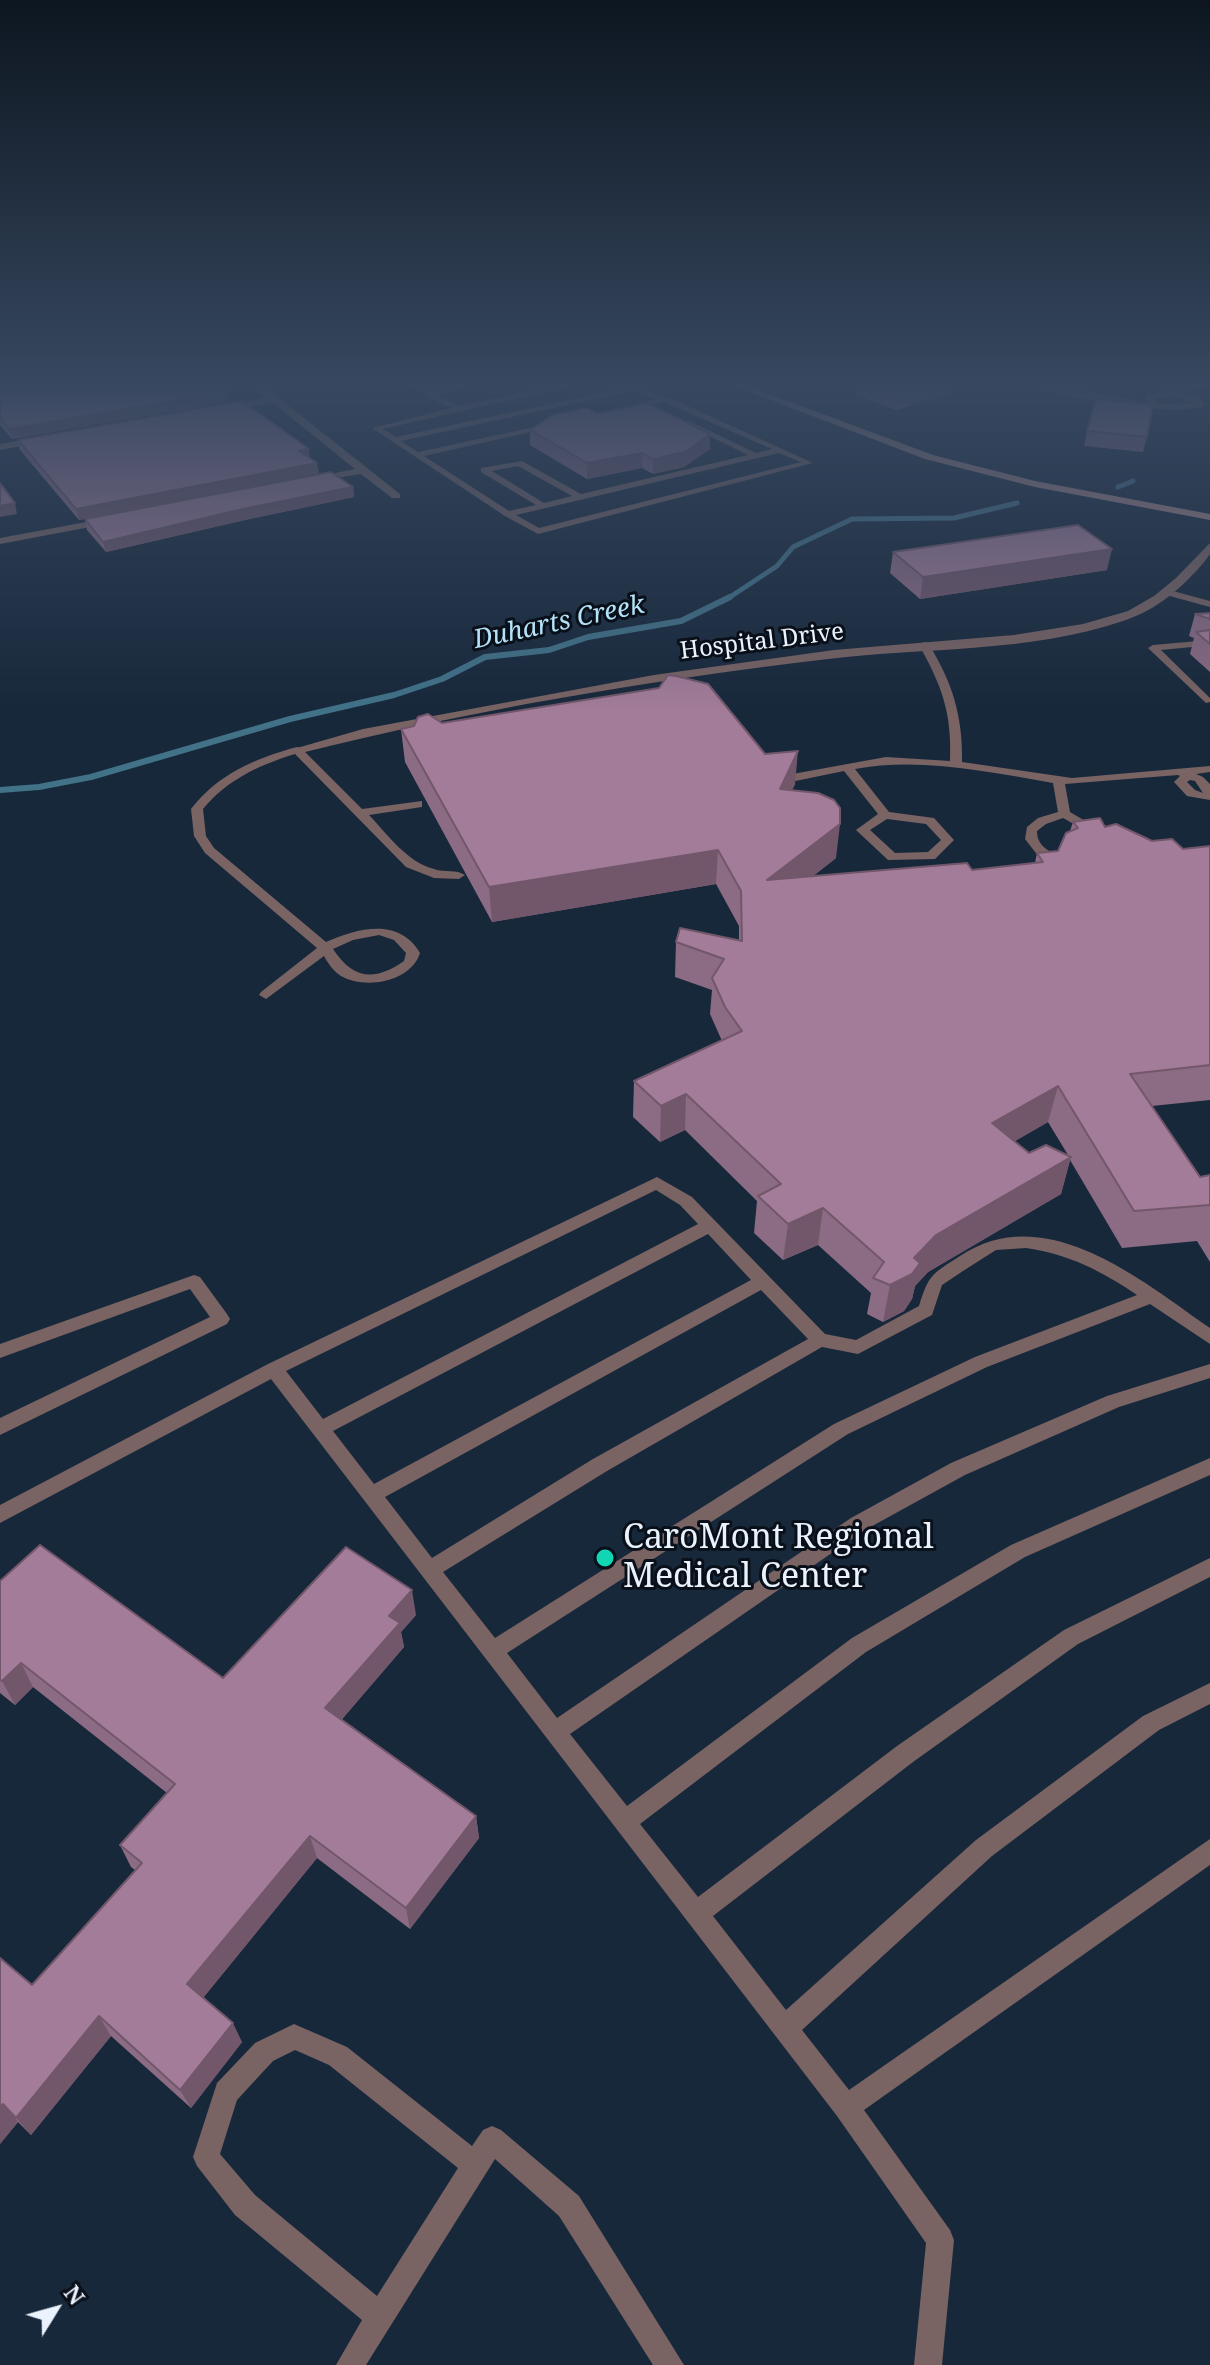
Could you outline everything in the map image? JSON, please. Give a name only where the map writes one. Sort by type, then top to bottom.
[{"type":"street","points":[[393,493],[396,496]]},
{"type":"street","points":[[1085,493],[1210,517]]},
{"type":"street","points":[[0,541],[133,516]]},
{"type":"street","name":"Hospital Drive","points":[[297,750],[616,684],[793,659],[1026,637],[1091,626],[1142,609],[1169,593],[1210,546]]},
{"type":"lane","points":[[475,493],[538,531],[687,493]]},
{"type":"lane","points":[[523,493],[542,505]]},
{"type":"lane","points":[[573,493],[579,497]]},
{"type":"lane","points":[[508,514],[595,493]]},
{"type":"lane","points":[[1169,593],[1210,604]]},
{"type":"lane","points":[[1198,644],[1153,648],[1206,700]]},
{"type":"lane","points":[[924,645],[949,687],[958,725],[956,765]]},
{"type":"lane","points":[[266,995],[325,948],[349,937],[379,931],[401,937],[413,953],[410,963],[400,971],[369,979],[350,976],[340,969],[325,948],[209,850],[200,836],[196,822],[197,809],[222,782],[259,762],[297,750],[410,864],[434,874],[459,875]]},
{"type":"lane","points":[[768,783],[846,766],[906,759],[1072,782],[1184,774],[1210,769]]},
{"type":"lane","points":[[846,766],[885,815],[930,821],[948,840],[931,856],[892,857],[862,830],[885,815]]},
{"type":"lane","points":[[1184,774],[1180,782],[1191,793],[1208,798]]},
{"type":"lane","points":[[1058,780],[1064,814]]},
{"type":"lane","points":[[360,813],[418,804]]},
{"type":"lane","points":[[1061,861],[1043,854],[1031,839],[1031,830],[1042,821],[1064,814],[1099,834],[1105,842]]},
{"type":"lane","points":[[0,1515],[274,1369],[657,1183],[686,1201],[820,1340],[858,1347],[926,1310],[935,1282],[996,1244],[1046,1243],[1087,1256],[1210,1337]]},
{"type":"lane","points":[[320,1429],[710,1225]]},
{"type":"lane","points":[[0,1351],[194,1281],[221,1319],[0,1427]]},
{"type":"lane","points":[[371,1495],[763,1281]]},
{"type":"lane","points":[[492,1651],[841,1429],[981,1362],[1149,1297]]},
{"type":"lane","points":[[429,1570],[600,1465],[820,1340]]},
{"type":"lane","points":[[274,1369],[846,2107],[940,2240],[928,2365]]},
{"type":"lane","points":[[555,1732],[858,1524],[958,1469],[1113,1401],[1210,1371]]},
{"type":"lane","points":[[624,1822],[859,1645],[1018,1551],[1210,1466]]},
{"type":"lane","points":[[696,1914],[905,1754],[1071,1637],[1210,1567]]},
{"type":"lane","points":[[785,2028],[984,1848],[1151,1723],[1210,1693]]},
{"type":"lane","points":[[846,2107],[1210,1851]]},
{"type":"lane","points":[[380,2317],[245,2205],[206,2157],[226,2092],[264,2052],[294,2037],[338,2056],[475,2165]]},
{"type":"lane","points":[[350,2365],[492,2139],[569,2206],[670,2365]]},
{"type":"building","points":[[0,493],[8,493],[15,503],[0,506]]},
{"type":"building","points":[[63,493],[158,493],[76,509]]},
{"type":"building","points":[[219,493],[321,493],[103,542],[85,519]]},
{"type":"building","points":[[1078,525],[1112,549],[923,577],[893,552]]},
{"type":"building","points":[[1210,613],[1210,619],[1195,614]]},
{"type":"building","points":[[1210,630],[1210,644],[1196,632]]},
{"type":"building","points":[[668,675],[708,684],[765,754],[798,751],[780,789],[818,793],[834,800],[840,808],[840,824],[767,880],[967,863],[972,870],[1043,862],[1037,853],[1058,851],[1066,833],[1078,828],[1073,822],[1100,818],[1105,827],[1116,824],[1152,841],[1172,839],[1183,849],[1210,846],[1210,1065],[1130,1074],[1200,1177],[1210,1175],[1210,1205],[1134,1211],[1058,1086],[992,1123],[1029,1153],[1046,1145],[1071,1157],[936,1235],[914,1258],[920,1263],[912,1274],[890,1285],[873,1278],[884,1262],[823,1208],[788,1224],[758,1196],[781,1184],[686,1094],[661,1106],[634,1081],[742,1031],[725,1007],[712,978],[724,959],[676,942],[680,928],[742,941],[741,891],[718,850],[489,887],[401,729],[414,726],[418,717],[428,714],[442,723],[659,688]]},
{"type":"building","points":[[40,1545],[223,1678],[346,1547],[412,1590],[389,1616],[400,1623],[325,1708],[476,1816],[406,1908],[310,1836],[187,1984],[233,2023],[180,2090],[99,2016],[16,2118],[3,2104],[0,2107],[0,1958],[32,1985],[142,1863],[120,1845],[175,1784],[21,1663],[0,1680],[0,1581]]},
{"type":"waterway","name":"Duharts Creek","points":[[727,599],[777,566],[793,547],[852,519],[954,518],[1017,503]]},
{"type":"waterway","name":"Duharts Creek","points":[[0,790],[39,787],[91,777],[290,719],[394,695],[442,679],[485,657],[549,650],[588,637],[681,621],[730,597]]},
{"type":"place","name":"CaroMont Regional Medical Center","points":[[605,1558]]}]
